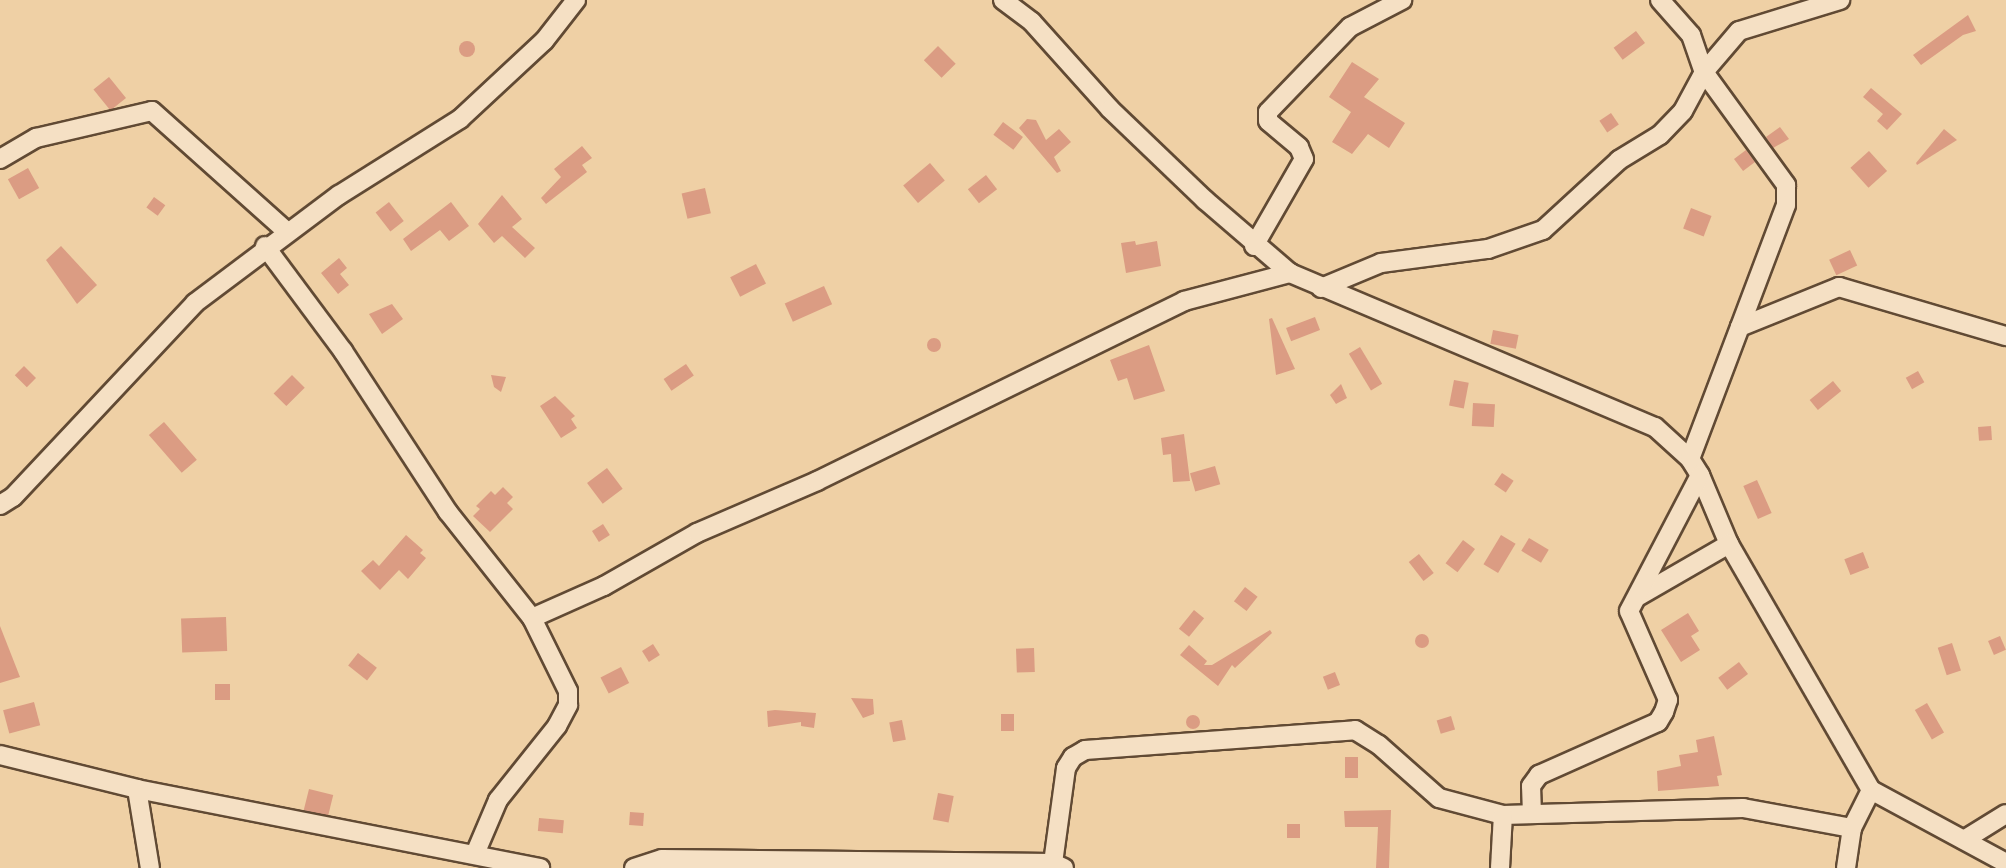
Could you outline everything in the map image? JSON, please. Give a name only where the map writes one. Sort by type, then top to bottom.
[{"type":"street","points":[[0,505],[22,487],[195,303],[286,231],[460,119],[544,41],[576,0]]},
{"type":"street","points":[[1003,0],[1031,22],[1110,109],[1254,246],[1290,273],[1635,415],[1690,459],[1700,475],[1729,544],[1871,790],[2006,863]]},
{"type":"street","points":[[1254,246],[1304,159],[1299,146],[1268,121],[1268,112],[1350,27],[1402,0]]},
{"type":"street","points":[[1660,0],[1691,35],[1704,72],[1786,185],[1786,205],[1690,459]]},
{"type":"street","points":[[1321,288],[1381,263],[1488,248],[1543,230],[1619,160],[1660,135],[1683,111],[1704,72],[1739,31],[1840,0]]},
{"type":"street","points":[[0,159],[36,138],[152,111],[286,231]]},
{"type":"street","points":[[265,246],[343,351],[447,512],[533,618],[568,691],[568,705],[557,726],[498,800],[475,855]]},
{"type":"street","points":[[533,618],[604,586],[697,533],[817,481],[1184,301],[1290,273]]},
{"type":"street","points":[[1740,327],[1839,287],[2006,336]]},
{"type":"street","points":[[1532,814],[1531,786],[1539,775],[1658,722],[1664,712],[1668,701],[1660,677],[1629,619],[1700,475]]},
{"type":"street","points":[[1639,596],[1729,544]]},
{"type":"street","points":[[634,868],[662,859],[1058,866],[1066,768],[1073,757],[1085,750],[1355,730],[1379,745],[1439,798],[1503,815],[1743,808],[1852,828]]},
{"type":"street","points":[[0,755],[136,789],[540,868]]},
{"type":"street","points":[[136,789],[150,868]]},
{"type":"street","points":[[1846,868],[1852,828],[1871,790]]},
{"type":"street","points":[[1964,840],[2006,814]]},
{"type":"street","points":[[1500,868],[1503,815]]},
{"type":"building","points":[[1968,15],[1976,31],[1963,35],[1921,65],[1913,55]]},
{"type":"building","points":[[1636,31],[1645,43],[1623,60],[1614,48]]},
{"type":"building","points":[[464,41],[470,41],[475,49],[473,55],[464,57],[459,52],[459,46]]},
{"type":"building","points":[[938,46],[956,64],[942,78],[924,60]]},
{"type":"building","points":[[1352,62],[1379,79],[1364,97],[1405,123],[1389,148],[1368,134],[1352,154],[1332,142],[1351,112],[1329,97]]},
{"type":"building","points":[[109,77],[126,98],[110,111],[93,90]]},
{"type":"building","points":[[1871,88],[1902,114],[1887,130],[1877,121],[1883,114],[1863,97]]},
{"type":"building","points":[[1611,113],[1619,125],[1607,132],[1599,121]]},
{"type":"building","points":[[1027,119],[1036,120],[1046,140],[1059,129],[1071,142],[1054,157],[1061,171],[1057,173],[1019,128]]},
{"type":"building","points":[[1003,122],[1023,137],[1013,150],[993,135]]},
{"type":"building","points":[[1780,127],[1789,139],[1773,148],[1766,137]]},
{"type":"building","points":[[1944,129],[1957,140],[1917,165],[1916,163]]},
{"type":"building","points":[[582,146],[592,158],[582,165],[587,172],[546,204],[541,198],[561,177],[554,169]]},
{"type":"building","points":[[1746,150],[1755,162],[1743,171],[1734,159]]},
{"type":"building","points":[[1869,151],[1887,171],[1868,188],[1850,168]]},
{"type":"building","points":[[930,163],[945,181],[918,203],[903,185]]},
{"type":"building","points":[[28,168],[39,188],[19,199],[8,179]]},
{"type":"building","points":[[986,175],[997,189],[979,203],[968,189]]},
{"type":"building","points":[[705,188],[711,213],[687,219],[682,193]]},
{"type":"building","points":[[502,195],[522,219],[512,227],[535,248],[525,258],[502,236],[494,243],[478,224]]},
{"type":"building","points":[[154,197],[165,205],[158,216],[146,208]]},
{"type":"building","points":[[389,202],[404,221],[390,231],[376,212]]},
{"type":"building","points":[[451,202],[469,226],[449,241],[440,230],[411,251],[403,239]]},
{"type":"building","points":[[1691,208],[1712,216],[1704,236],[1683,229]]},
{"type":"building","points":[[1135,241],[1136,245],[1157,241],[1161,266],[1126,273],[1121,243]]},
{"type":"building","points":[[61,246],[97,285],[77,304],[46,260]]},
{"type":"building","points":[[1850,250],[1857,265],[1836,275],[1829,260]]},
{"type":"building","points":[[339,258],[347,268],[340,274],[349,285],[338,294],[321,273]]},
{"type":"building","points":[[756,264],[766,284],[740,297],[730,277]]},
{"type":"building","points":[[824,286],[832,304],[793,322],[785,303]]},
{"type":"building","points":[[392,304],[403,319],[382,334],[369,314]]},
{"type":"building","points":[[1315,317],[1320,330],[1291,341],[1286,328]]},
{"type":"building","points":[[1272,318],[1295,369],[1276,375],[1269,319]]},
{"type":"building","points":[[1493,330],[1519,335],[1516,349],[1490,344]]},
{"type":"building","points":[[934,338],[939,340],[939,350],[934,352],[929,350],[927,345],[929,340]]},
{"type":"building","points":[[1149,345],[1165,391],[1134,400],[1127,378],[1118,381],[1110,360]]},
{"type":"building","points":[[1360,347],[1382,384],[1371,391],[1349,354]]},
{"type":"building","points":[[686,364],[694,376],[671,391],[664,379]]},
{"type":"building","points":[[24,366],[36,378],[27,387],[15,375]]},
{"type":"building","points":[[1918,371],[1924,382],[1912,389],[1906,378]]},
{"type":"building","points":[[292,375],[305,388],[286,406],[274,393]]},
{"type":"building","points":[[491,375],[506,377],[501,392],[494,387]]},
{"type":"building","points":[[1454,380],[1469,383],[1464,408],[1449,406]]},
{"type":"building","points":[[1833,381],[1841,391],[1818,410],[1810,400]]},
{"type":"building","points":[[1341,384],[1347,398],[1336,404],[1330,395]]},
{"type":"building","points":[[555,396],[575,416],[571,419],[577,428],[561,438],[540,406]]},
{"type":"building","points":[[1473,403],[1495,404],[1494,427],[1472,426]]},
{"type":"building","points":[[164,422],[197,460],[182,473],[149,435]]},
{"type":"building","points":[[1991,426],[1992,440],[1979,441],[1978,427]]},
{"type":"building","points":[[1184,434],[1190,481],[1173,482],[1171,454],[1163,455],[1161,438]]},
{"type":"building","points":[[1215,466],[1220,484],[1195,491],[1190,473]]},
{"type":"building","points":[[607,468],[623,489],[603,504],[587,483]]},
{"type":"building","points":[[1502,473],[1514,481],[1506,492],[1494,485]]},
{"type":"building","points":[[1757,480],[1772,513],[1758,519],[1743,486]]},
{"type":"building","points":[[503,487],[513,497],[507,503],[513,509],[490,532],[473,516],[480,509],[476,506],[491,491],[495,495]]},
{"type":"building","points":[[603,524],[610,535],[599,542],[592,531]]},
{"type":"building","points":[[406,535],[423,550],[420,553],[426,558],[408,579],[399,570],[380,590],[361,571],[373,560],[379,566]]},
{"type":"building","points":[[1501,535],[1516,544],[1498,573],[1483,564]]},
{"type":"building","points":[[1529,538],[1549,550],[1541,563],[1521,551]]},
{"type":"building","points":[[1463,540],[1475,549],[1458,572],[1446,563]]},
{"type":"building","points":[[1863,552],[1869,568],[1850,575],[1844,559]]},
{"type":"building","points":[[1419,554],[1434,573],[1424,581],[1409,562]]},
{"type":"building","points":[[1245,587],[1258,597],[1247,611],[1234,601]]},
{"type":"building","points":[[1194,610],[1204,618],[1189,637],[1179,629]]},
{"type":"building","points":[[1688,613],[1699,631],[1691,636],[1700,650],[1681,662],[1661,630]]},
{"type":"building","points":[[226,617],[227,651],[182,653],[181,619]]},
{"type":"building","points":[[0,626],[20,677],[0,683]]},
{"type":"building","points":[[1270,630],[1272,633],[1235,668],[1232,665],[1218,686],[1180,655],[1189,645],[1207,661],[1204,665],[1212,665]]},
{"type":"building","points":[[1422,634],[1427,636],[1427,646],[1422,648],[1417,646],[1415,641],[1417,636]]},
{"type":"building","points":[[2000,636],[2006,650],[1994,655],[1988,641]]},
{"type":"building","points":[[1952,643],[1961,671],[1947,675],[1938,648]]},
{"type":"building","points":[[653,644],[660,655],[649,662],[642,651]]},
{"type":"building","points":[[1034,648],[1035,672],[1017,673],[1016,649]]},
{"type":"building","points":[[358,653],[377,668],[367,680],[348,666]]},
{"type":"building","points":[[1739,662],[1748,674],[1727,690],[1718,678]]},
{"type":"building","points":[[621,667],[629,683],[609,693],[601,677]]},
{"type":"building","points":[[1335,672],[1340,685],[1328,690],[1323,677]]},
{"type":"building","points":[[215,684],[230,684],[230,700],[215,700]]},
{"type":"building","points":[[851,698],[873,699],[874,714],[863,718]]},
{"type":"building","points":[[34,702],[40,725],[9,733],[3,710]]},
{"type":"building","points":[[1927,703],[1944,732],[1932,739],[1915,710]]},
{"type":"building","points":[[767,711],[816,713],[814,728],[801,726],[801,722],[768,727]]},
{"type":"building","points":[[1001,714],[1014,714],[1014,731],[1001,731]]},
{"type":"building","points":[[1190,715],[1196,715],[1200,722],[1196,729],[1190,729],[1186,725],[1186,719]]},
{"type":"building","points":[[1451,716],[1455,729],[1441,734],[1437,720]]},
{"type":"building","points":[[902,720],[906,740],[893,742],[889,722]]},
{"type":"building","points":[[1714,736],[1722,775],[1717,776],[1719,786],[1658,791],[1657,771],[1681,766],[1679,755],[1698,752],[1696,740]]},
{"type":"building","points":[[1345,757],[1358,757],[1358,778],[1345,778]]},
{"type":"building","points":[[309,789],[333,795],[328,816],[304,810]]},
{"type":"building","points":[[938,793],[954,796],[949,823],[933,820]]},
{"type":"building","points":[[1391,810],[1389,868],[1376,868],[1378,827],[1345,827],[1344,811]]},
{"type":"building","points":[[630,812],[644,813],[643,826],[629,825]]},
{"type":"building","points":[[539,818],[564,820],[563,833],[538,831]]},
{"type":"building","points":[[1287,824],[1300,824],[1300,838],[1287,838]]}]
